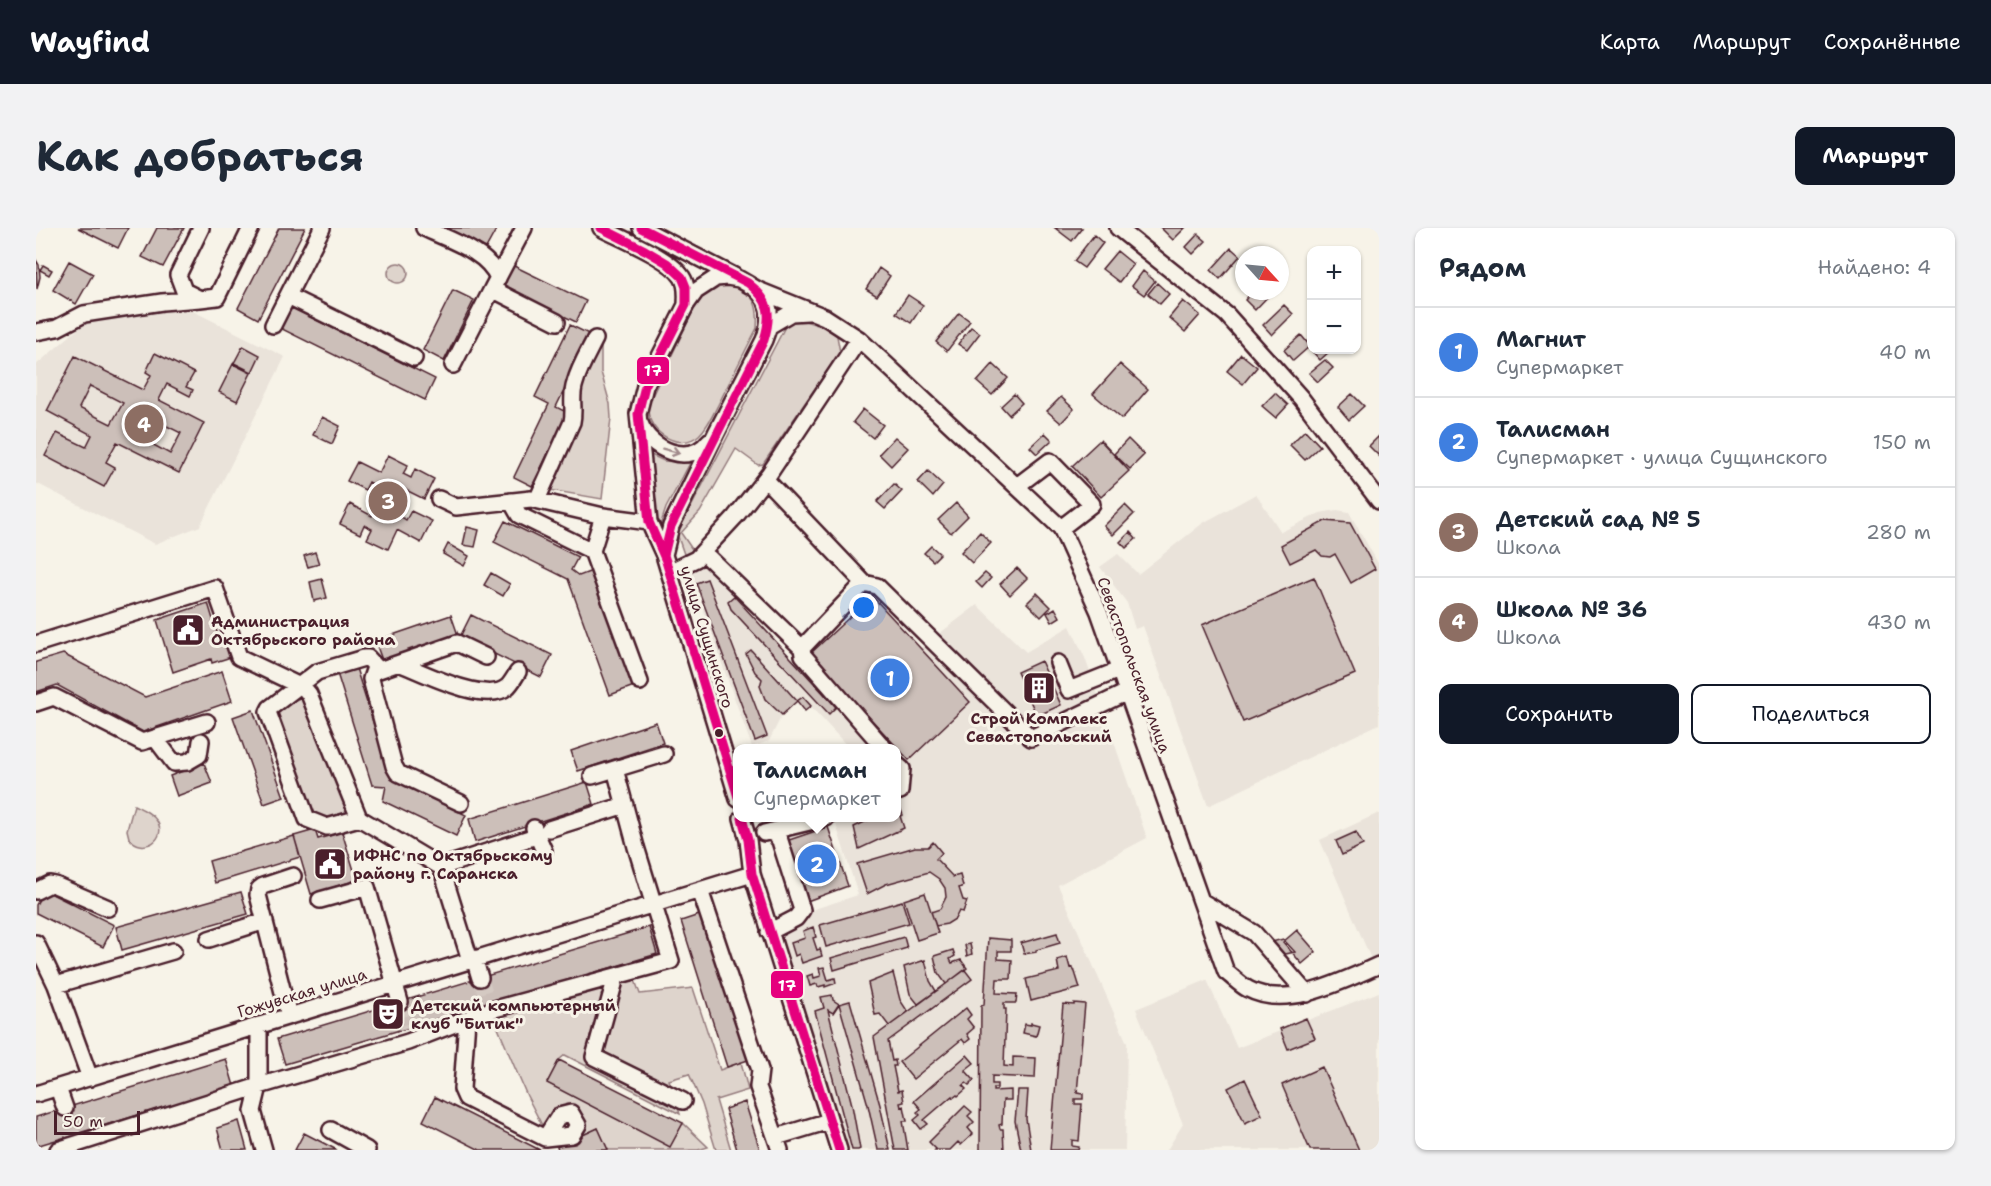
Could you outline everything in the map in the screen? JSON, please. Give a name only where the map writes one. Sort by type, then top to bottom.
[{"type":"street","points":[[200,299],[184,291],[178,275],[201,228]]},
{"type":"street","points":[[36,332],[57,328],[84,314],[162,302],[217,297],[251,228]]},
{"type":"street","points":[[273,325],[322,228]]},
{"type":"street","points":[[424,228],[473,252],[494,267],[495,283]]},
{"type":"street","points":[[453,365],[524,228]]},
{"type":"street","points":[[601,228],[674,268],[683,279],[687,291],[686,305]]},
{"type":"street","points":[[641,228],[739,279]]},
{"type":"street","points":[[1118,228],[1227,315],[1301,398],[1379,501]]},
{"type":"street","points":[[716,433],[706,445],[696,452],[683,454],[670,452],[658,447],[649,438],[641,426],[638,414],[645,386],[686,305],[696,291],[706,282],[716,278],[739,279]]},
{"type":"street","name":"Севастопольская улица","points":[[739,279],[758,290],[825,317],[859,339],[1061,528],[1099,612],[1226,972],[1249,989],[1274,997],[1307,994],[1379,965]]},
{"type":"street","points":[[495,283],[557,322]]},
{"type":"street","points":[[664,555],[671,526],[769,326],[769,310],[758,290]]},
{"type":"street","points":[[288,296],[414,358]]},
{"type":"street","points":[[769,326],[791,313],[811,311]]},
{"type":"street","points":[[537,500],[572,422],[574,384],[595,339]]},
{"type":"street","points":[[669,572],[696,559],[735,516],[765,479],[859,339]]},
{"type":"street","name":"улица Сущинского","points":[[638,414],[649,522],[664,555],[733,783]]},
{"type":"street","points":[[1017,486],[1050,461],[1092,504],[1061,528]]},
{"type":"street","points":[[765,479],[864,583],[877,586],[1030,738],[1127,692]]},
{"type":"street","points":[[439,499],[456,507],[531,499],[603,516],[649,522]]},
{"type":"street","points":[[511,501],[519,515],[592,551]]},
{"type":"street","points":[[603,516],[592,551],[640,682]]},
{"type":"street","points":[[703,552],[802,648],[803,655],[881,744]]},
{"type":"street","points":[[802,648],[864,583]]},
{"type":"street","points":[[36,644],[215,588],[239,657],[304,688],[309,694],[358,818],[441,867],[480,978]]},
{"type":"street","points":[[358,818],[327,827],[308,819],[268,712],[272,706],[317,672],[364,658],[368,658],[379,670],[457,643],[486,657]]},
{"type":"street","points":[[399,663],[468,690],[491,694],[507,688],[518,672]]},
{"type":"street","points":[[1058,663],[1069,690],[1119,670]]},
{"type":"street","points":[[375,667],[371,679],[394,766],[398,773],[461,803]]},
{"type":"street","points":[[36,703],[54,697],[142,742],[207,722]]},
{"type":"street","points":[[155,738],[174,763],[188,762],[199,755],[201,741]]},
{"type":"street","points":[[592,776],[664,754]]},
{"type":"street","points":[[57,1150],[75,1140],[259,1086],[407,1035],[467,1019],[490,1007],[616,977],[671,961],[615,769]]},
{"type":"street","points":[[441,867],[540,831],[625,805]]},
{"type":"street","points":[[743,822],[752,874],[838,1150]]},
{"type":"street","points":[[748,840],[768,832],[809,822]]},
{"type":"street","points":[[540,831],[544,851]]},
{"type":"street","points":[[768,832],[775,834],[780,841],[802,910],[796,918],[769,932]]},
{"type":"street","name":"Гожувская улица","points":[[36,1094],[752,874]]},
{"type":"street","points":[[289,1016],[258,895],[259,889],[263,886],[293,876]]},
{"type":"street","points":[[36,891],[50,884],[55,885],[108,908]]},
{"type":"street","points":[[320,900],[367,887],[400,1002]]},
{"type":"street","points":[[700,890],[760,1070],[758,1087],[778,1144],[829,1121]]},
{"type":"street","points":[[1201,901],[1254,933],[1307,994]]},
{"type":"street","points":[[209,939],[265,921]]},
{"type":"street","points":[[36,943],[56,985],[90,1078]]},
{"type":"street","points":[[56,985],[173,951]]},
{"type":"street","points":[[616,977],[594,1057],[683,1101]]},
{"type":"street","points":[[467,1019],[462,1089],[466,1098],[545,1138]]},
{"type":"street","points":[[259,1025],[259,1086],[254,1111],[264,1150]]},
{"type":"street","points":[[58,1088],[64,1108]]},
{"type":"street","points":[[331,1130],[367,1150]]},
{"type":"shaded area","points":[[394,263],[402,263],[408,269],[408,277],[402,283],[394,283],[388,277],[388,269]]},
{"type":"shaded area","points":[[732,284],[754,301],[757,328],[712,418],[703,431],[691,440],[675,441],[653,426],[649,418],[648,407],[699,299],[713,287]]},
{"type":"shaded area","points":[[183,306],[285,357],[200,526],[155,544],[36,483],[36,365],[85,323]]},
{"type":"shaded area","points":[[799,319],[830,329],[837,336],[840,352],[763,464],[758,465],[736,449],[700,512],[681,533],[696,555],[686,560],[677,534],[787,323]]},
{"type":"shaded area","points":[[601,343],[601,372],[610,404],[611,418],[602,499],[544,489],[577,383]]},
{"type":"shaded area","points":[[649,454],[664,461],[690,463],[666,508],[658,532]]},
{"type":"shaded area","points":[[1256,494],[1281,532],[1320,513],[1337,510],[1349,512],[1379,565],[1379,724],[1208,806],[1143,626],[1135,629],[1127,603],[1100,567],[1118,554],[1138,574],[1203,523]]},
{"type":"shaded area","points":[[704,562],[840,709],[977,605],[1026,652],[1070,626],[1085,658],[1147,838],[1058,885],[1127,1043],[1125,1150],[846,1150],[777,921],[858,895],[835,822],[901,822],[901,744],[845,744],[802,697],[782,715],[769,741],[751,744],[689,569]]},
{"type":"shaded area","points":[[292,698],[307,700],[347,809],[335,821],[326,822],[309,817],[271,712]]},
{"type":"shaded area","points":[[134,805],[152,816],[160,827],[157,839],[153,843],[141,845],[129,838],[127,830]]},
{"type":"shaded area","points":[[1379,813],[1379,955],[1371,959],[1320,840]]},
{"type":"shaded area","points":[[632,972],[640,994],[693,988],[720,1070],[741,1062],[748,1090],[716,1100],[731,1150],[716,1150],[702,1104],[689,1074],[669,1080],[680,1114],[565,1055],[559,1060],[547,1083],[670,1146],[683,1123],[708,1147],[698,1150],[608,1150],[598,1128],[557,1147],[545,1138],[572,1135],[572,1113],[546,1133],[527,1096],[492,1014]]},
{"type":"shaded area","points":[[1207,980],[1237,1048],[1379,992],[1379,1150],[1167,1150],[1183,1124],[1136,1009]]},
{"type":"building","points":[[78,228],[128,228],[118,248]]},
{"type":"building","points":[[157,228],[184,228],[163,267],[142,257]]},
{"type":"building","points":[[279,228],[305,228],[258,319],[238,308]]},
{"type":"building","points":[[447,228],[497,228],[486,248]]},
{"type":"building","points":[[1055,228],[1082,228],[1072,241]]},
{"type":"building","points":[[1161,228],[1185,228],[1173,240]]},
{"type":"building","points":[[1198,234],[1206,241],[1193,254],[1186,247]]},
{"type":"building","points":[[1094,235],[1103,243],[1084,268],[1074,261]]},
{"type":"building","points":[[1231,248],[1235,252],[1235,262],[1220,279],[1211,270]]},
{"type":"building","points":[[1117,251],[1133,264],[1119,282],[1102,269]]},
{"type":"building","points":[[36,260],[40,277],[37,289]]},
{"type":"building","points":[[69,261],[93,274],[76,304],[53,290]]},
{"type":"building","points":[[43,265],[52,270],[49,275],[40,270]]},
{"type":"building","points":[[512,265],[586,301],[576,322],[502,286]]},
{"type":"building","points":[[879,268],[890,276],[877,296],[866,289]]},
{"type":"building","points":[[1143,271],[1155,281],[1144,295],[1132,286]]},
{"type":"building","points":[[1157,283],[1169,294],[1160,304],[1148,294]]},
{"type":"building","points":[[453,290],[474,300],[444,361],[423,350]]},
{"type":"building","points":[[908,295],[923,305],[911,323],[896,313]]},
{"type":"building","points":[[1245,300],[1264,300],[1255,310]]},
{"type":"building","points":[[1183,301],[1200,315],[1185,332],[1169,318]]},
{"type":"building","points":[[1284,305],[1293,314],[1272,335],[1263,325]]},
{"type":"building","points":[[288,306],[435,379],[425,400],[278,327]]},
{"type":"building","points":[[959,313],[970,321],[947,351],[936,342]]},
{"type":"building","points":[[570,325],[591,335],[556,407],[568,413],[532,486],[514,477],[549,404],[535,397]]},
{"type":"building","points":[[971,327],[980,333],[967,350],[958,344]]},
{"type":"building","points":[[1301,335],[1307,342],[1307,349],[1293,361],[1284,350]]},
{"type":"building","points":[[243,346],[260,355],[252,372],[234,363]]},
{"type":"building","points":[[155,353],[194,373],[186,387],[193,390],[190,396],[167,384],[159,400],[204,423],[179,473],[117,442],[106,462],[115,467],[104,487],[45,456],[57,433],[86,447],[92,435],[47,411],[75,356],[143,390],[151,375],[146,372]],"holes":[[[90,386],[123,403],[111,424],[79,408]],[[149,417],[181,433],[170,454],[139,437]]]},
{"type":"building","points":[[1241,354],[1257,367],[1243,384],[1227,371]]},
{"type":"building","points":[[1315,354],[1327,354],[1320,360]]},
{"type":"building","points":[[1325,360],[1333,368],[1318,382],[1309,373]]},
{"type":"building","points":[[233,364],[251,373],[237,401],[219,392]]},
{"type":"building","points":[[993,364],[1008,378],[992,395],[977,382]]},
{"type":"building","points":[[1120,364],[1148,389],[1122,419],[1093,394]]},
{"type":"building","points":[[1275,393],[1288,405],[1276,418],[1262,406]]},
{"type":"building","points":[[1014,394],[1022,403],[1009,415],[1001,406]]},
{"type":"building","points":[[1352,394],[1364,406],[1349,420],[1338,407]]},
{"type":"building","points":[[1061,397],[1074,409],[1061,423],[1047,411]]},
{"type":"building","points":[[863,409],[883,425],[873,438],[853,422]]},
{"type":"building","points":[[322,417],[340,426],[332,444],[313,435]]},
{"type":"building","points":[[1305,430],[1320,446],[1305,460],[1290,445]]},
{"type":"building","points":[[1045,433],[1052,440],[1037,454],[1030,447]]},
{"type":"building","points":[[1379,436],[1379,456],[1369,446]]},
{"type":"building","points":[[895,437],[908,448],[891,466],[879,454]]},
{"type":"building","points":[[1128,439],[1144,455],[1130,469],[1114,454]]},
{"type":"building","points":[[1100,440],[1129,471],[1101,497],[1072,466]]},
{"type":"building","points":[[388,455],[408,465],[403,474],[411,478],[415,469],[434,479],[424,499],[402,488],[394,504],[404,508],[400,516],[406,520],[411,511],[432,521],[421,543],[397,530],[388,549],[367,539],[372,529],[364,525],[360,534],[340,524],[350,504],[372,516],[381,499],[374,495],[378,487],[369,482],[365,490],[347,481],[357,462],[379,473]]},
{"type":"building","points":[[928,471],[943,485],[933,497],[918,482]]},
{"type":"building","points":[[894,484],[902,491],[885,509],[877,502]]},
{"type":"building","points":[[956,503],[968,516],[951,533],[938,520]]},
{"type":"building","points":[[1125,505],[1134,514],[1113,535],[1104,526]]},
{"type":"building","points":[[505,521],[578,557],[571,570],[579,576],[592,571],[634,686],[610,695],[568,579],[494,542]]},
{"type":"building","points":[[1325,521],[1350,523],[1375,569],[1351,583],[1335,554],[1330,557],[1322,556],[1316,550],[1290,563],[1281,545]]},
{"type":"building","points":[[467,527],[479,530],[475,547],[463,545]]},
{"type":"building","points":[[980,532],[991,543],[972,563],[961,552]]},
{"type":"building","points":[[1130,532],[1136,539],[1126,548],[1120,542]]},
{"type":"building","points":[[448,544],[469,556],[464,566],[443,554]]},
{"type":"building","points":[[931,546],[940,554],[933,561],[924,553]]},
{"type":"building","points":[[315,552],[319,564],[308,567],[304,556]]},
{"type":"building","points":[[1017,568],[1027,578],[1010,595],[1000,584]]},
{"type":"building","points":[[491,573],[510,584],[503,596],[484,585]]},
{"type":"building","points":[[985,573],[991,578],[982,588],[976,582]]},
{"type":"building","points":[[1314,577],[1355,674],[1243,722],[1202,625]]},
{"type":"building","points":[[322,579],[327,598],[314,601],[310,582]]},
{"type":"building","points":[[707,579],[767,736],[755,741],[696,583]]},
{"type":"building","points":[[1037,593],[1051,607],[1041,617],[1027,603]]},
{"type":"building","points":[[734,596],[836,707],[829,714],[731,609],[728,601]]},
{"type":"building","points":[[872,596],[970,702],[909,760],[901,751],[901,744],[894,744],[810,654]]},
{"type":"building","name":"Администрация Октябрьского района","points":[[208,603],[220,642],[225,640],[231,657],[212,663],[211,659],[173,672],[157,620]]},
{"type":"building","points":[[1055,608],[1060,617],[1052,622],[1047,613]]},
{"type":"building","points":[[451,615],[458,635],[382,660],[375,641]]},
{"type":"building","points":[[471,615],[552,655],[541,677],[460,637]]},
{"type":"building","points":[[751,650],[797,701],[782,715],[765,699],[760,686],[762,679],[755,672],[746,654]]},
{"type":"building","points":[[63,654],[145,697],[222,671],[232,701],[143,732],[57,685],[36,692],[36,662]]},
{"type":"building","name":"Строй Комплекс Севастопольский","points":[[1041,661],[1061,705],[1037,716],[1017,672]]},
{"type":"building","points":[[355,665],[391,779],[466,815],[456,836],[383,801],[386,786],[372,785],[336,670]]},
{"type":"building","points":[[803,697],[811,706],[805,711],[797,701]]},
{"type":"building","points":[[253,710],[284,797],[264,804],[233,717]]},
{"type":"building","points":[[656,722],[663,743],[578,771],[571,751]]},
{"type":"building","points":[[204,763],[212,783],[177,796],[170,776]]},
{"type":"building","points":[[587,782],[594,804],[475,842],[469,819]]},
{"type":"building","points":[[901,819],[904,828],[859,849],[854,827],[865,822],[901,822]]},
{"type":"building","points":[[828,827],[848,886],[807,901],[786,841]]},
{"type":"building","points":[[315,830],[318,839],[342,832],[357,880],[311,894],[294,836]]},
{"type":"building","points":[[1356,832],[1363,845],[1342,855],[1336,841]]},
{"type":"building","points":[[294,836],[300,857],[215,883],[209,861]]},
{"type":"building","points":[[933,842],[942,853],[936,859],[953,877],[960,875],[963,886],[959,888],[963,900],[967,901],[963,912],[959,911],[955,919],[947,924],[936,926],[931,912],[940,909],[946,897],[945,888],[939,879],[929,872],[886,884],[867,894],[857,864],[915,847],[928,847]]},
{"type":"building","points":[[44,890],[114,925],[103,947],[36,913],[36,905]]},
{"type":"building","points":[[241,892],[248,914],[122,950],[116,927]]},
{"type":"building","points":[[925,893],[938,933],[917,940],[904,900]]},
{"type":"building","points":[[902,901],[909,923],[826,947],[820,925]]},
{"type":"building","points":[[702,914],[748,1060],[727,1067],[681,921]]},
{"type":"building","points":[[649,927],[657,954],[285,1064],[277,1039]]},
{"type":"building","points":[[813,927],[816,937],[813,938],[822,956],[802,963],[799,954],[795,956],[791,943],[805,938],[803,931]]},
{"type":"building","points":[[1297,930],[1316,952],[1302,964],[1283,942]]},
{"type":"building","points":[[1057,933],[1060,943],[1024,954],[1021,943]]},
{"type":"building","points":[[904,937],[907,948],[834,970],[831,958]]},
{"type":"building","points":[[988,938],[1011,940],[1011,951],[998,951],[998,959],[1012,960],[1011,979],[997,979],[996,993],[1017,994],[1016,1003],[1004,1003],[1004,1009],[1006,1009],[1004,1066],[1013,1067],[1013,1057],[1036,1058],[1035,1078],[992,1076],[992,1084],[997,1084],[997,1088],[993,1088],[993,1091],[1011,1090],[1011,1100],[1003,1100],[1002,1124],[999,1125],[1000,1129],[1003,1129],[1004,1150],[980,1150],[981,1006],[984,1005]]},
{"type":"building","points":[[1283,939],[1295,952],[1267,958],[1256,946]]},
{"type":"building","points":[[970,944],[972,954],[967,956],[965,945]]},
{"type":"building","points":[[953,950],[955,956],[950,959],[952,963],[961,960],[967,968],[946,984],[938,973],[934,956]]},
{"type":"building","points":[[1067,957],[1080,988],[1031,1001],[1026,979],[1059,971],[1057,960]]},
{"type":"building","points":[[925,960],[930,981],[936,991],[918,1004],[910,994],[904,967]]},
{"type":"building","points":[[824,967],[828,980],[835,978],[836,983],[825,987],[825,985],[818,987],[817,984],[810,986],[807,976],[813,974],[814,978],[821,976],[819,968]]},
{"type":"building","points":[[965,970],[972,979],[888,1041],[892,1061],[895,1060],[896,1066],[893,1066],[898,1091],[902,1090],[904,1102],[900,1103],[901,1107],[904,1106],[907,1121],[903,1121],[908,1150],[895,1150],[874,1037]]},
{"type":"building","points":[[893,973],[900,1000],[908,1012],[889,1026],[880,1014],[875,1015],[868,983]]},
{"type":"building","points":[[832,995],[833,1000],[839,1004],[833,1013],[828,1010],[852,1105],[860,1149],[858,1150],[852,1150],[815,1011],[824,1008],[821,997]]},
{"type":"building","points":[[850,1001],[880,1105],[890,1150],[878,1150],[868,1105],[839,1004]]},
{"type":"building","points":[[1074,1003],[1085,1004],[1077,1093],[1083,1094],[1083,1099],[1075,1099],[1075,1104],[1082,1104],[1079,1141],[1072,1140],[1072,1146],[1079,1147],[1078,1150],[1050,1150],[1063,1004],[1074,1005]]},
{"type":"building","points":[[966,1008],[971,1015],[967,1019],[974,1028],[967,1034],[970,1039],[965,1043],[962,1039],[913,1079],[899,1062]]},
{"type":"building","points":[[1306,1018],[1315,1038],[1288,1049],[1280,1029]]},
{"type":"building","points":[[1031,1023],[1039,1025],[1036,1036],[1023,1033],[1025,1024],[1031,1025]]},
{"type":"building","points":[[967,1055],[974,1063],[965,1070],[974,1080],[969,1085],[966,1083],[963,1086],[966,1089],[958,1096],[953,1098],[952,1096],[924,1120],[928,1124],[921,1129],[914,1120],[920,1115],[917,1112],[921,1109],[914,1101]]},
{"type":"building","points":[[226,1059],[234,1086],[36,1146],[36,1117]]},
{"type":"building","points":[[559,1060],[683,1123],[670,1147],[547,1083]]},
{"type":"building","points":[[1322,1067],[1359,1150],[1310,1150],[1282,1085]]},
{"type":"building","points":[[1245,1079],[1262,1115],[1245,1123],[1228,1088]]},
{"type":"building","points":[[1018,1090],[1028,1090],[1026,1119],[1031,1150],[1021,1150],[1015,1121]]},
{"type":"building","points":[[435,1097],[540,1150],[480,1150],[423,1121]]},
{"type":"building","points":[[745,1102],[760,1150],[737,1150],[725,1109]]},
{"type":"building","points":[[965,1106],[972,1112],[968,1116],[974,1122],[968,1128],[973,1134],[961,1145],[958,1142],[950,1150],[935,1150],[929,1142]]},
{"type":"building","points":[[239,1121],[247,1150],[223,1150],[217,1128]]},
{"type":"building","points":[[598,1128],[608,1150],[558,1150],[557,1147]]},
{"type":"building","points":[[304,1133],[337,1150],[295,1150]]},
{"type":"tunnel","points":[[480,978],[489,1004]]},
{"type":"tunnel","points":[[400,1002],[407,1028]]},
{"type":"tunnel","points":[[65,1108],[73,1135]]},
{"type":"transit line","name":"17","points":[[601,228],[667,263],[682,277],[686,287],[686,305],[645,386],[638,414],[649,522],[666,561]]},
{"type":"transit line","name":"17","points":[[641,228],[748,283],[761,295],[767,308],[768,323],[764,340],[671,526],[664,555],[733,781]]},
{"type":"transit line","name":"17","points":[[743,822],[752,874],[839,1150]]},
{"type":"place","name":"Школа № 36","points":[[144,424]]},
{"type":"place","name":"Детский сад № 5","points":[[388,501]]},
{"type":"place","name":"Администрация Октябрьского района","points":[[188,630]]},
{"type":"place","name":"Магнит","points":[[890,678]]},
{"type":"place","name":"Строй Комплекс Севастопольский","points":[[1039,688]]},
{"type":"place","name":"ИФНС по Октябрьскому району г. Саранска","points":[[330,864]]},
{"type":"place","name":"Талисман","points":[[817,864]]},
{"type":"place","name":"Детский компьютерный клуб \"Битик\"","points":[[388,1014]]}]
